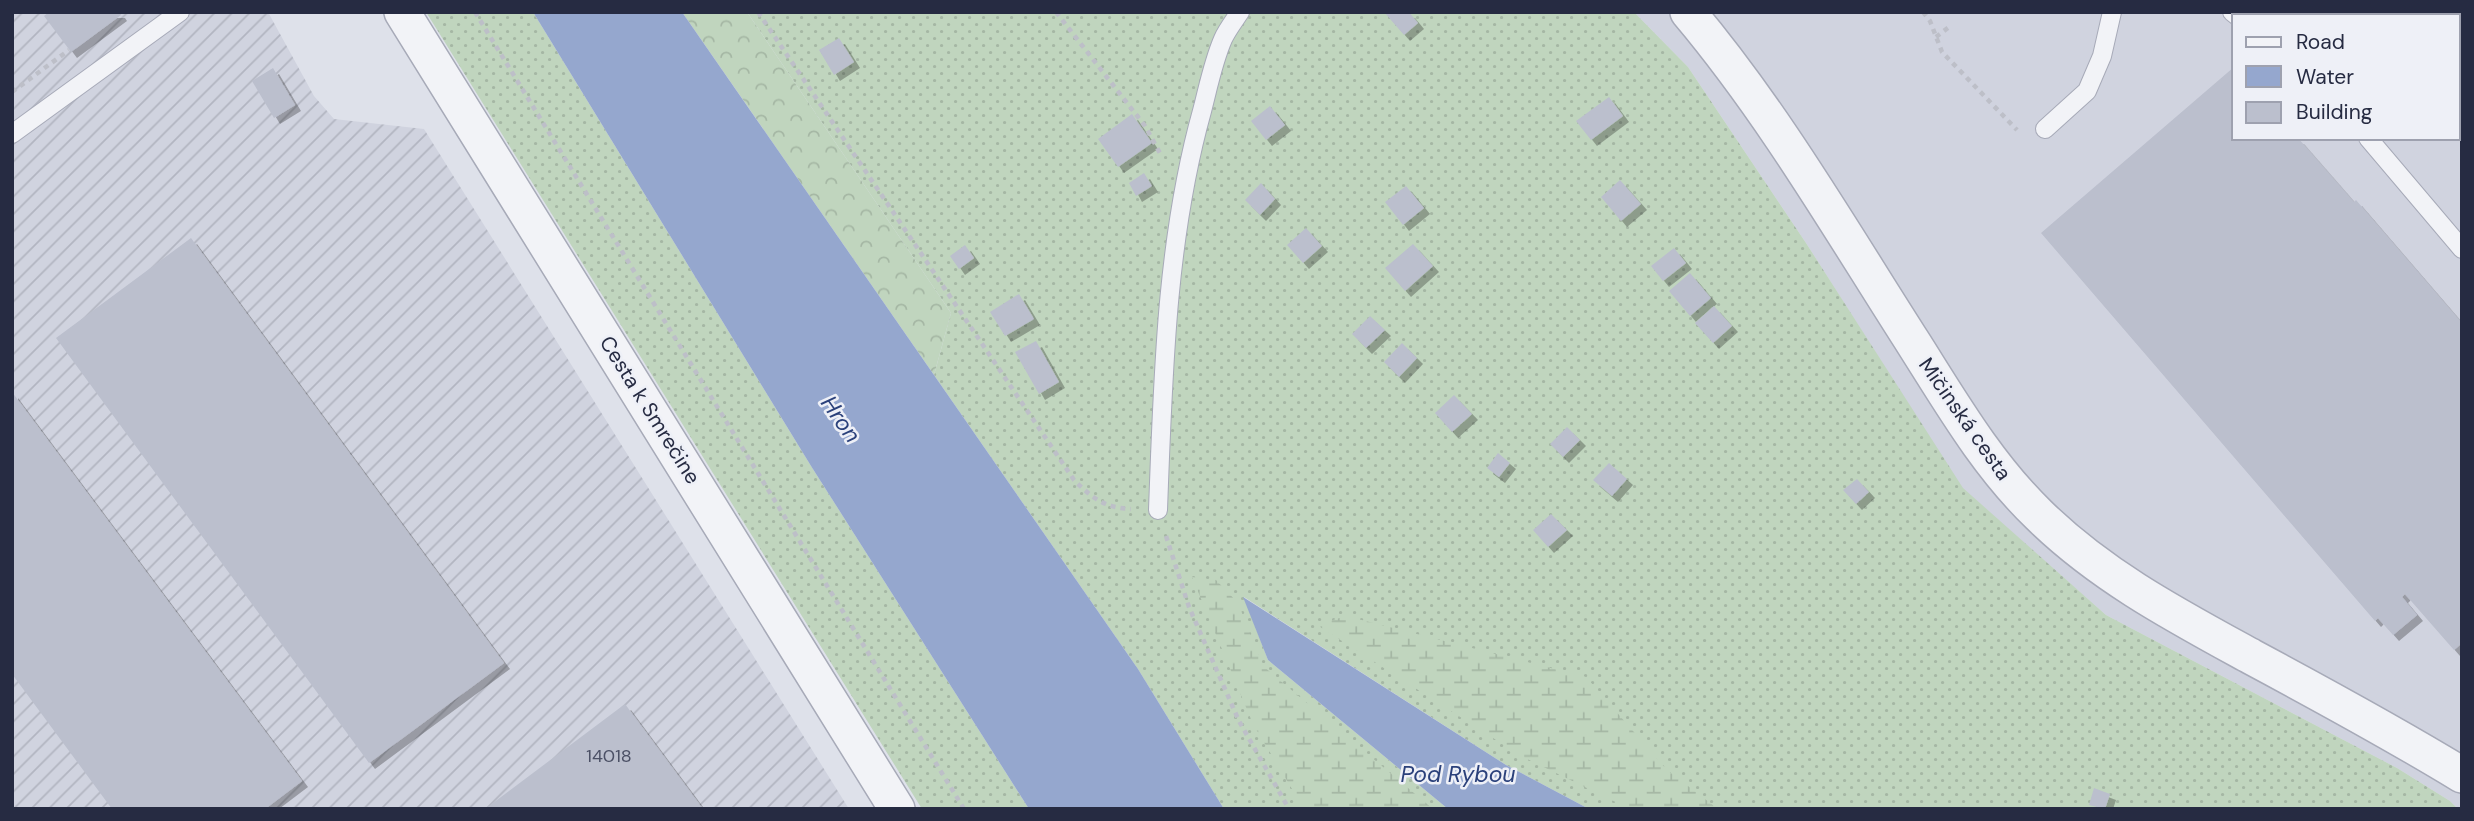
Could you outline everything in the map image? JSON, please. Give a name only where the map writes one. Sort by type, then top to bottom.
[{"type":"street","name":"Cesta k Smrečine","points":[[402,12],[897,809]]},
{"type":"street","name":"Mičinská cesta","points":[[1688,12],[1721,51],[1779,133],[1990,461],[2037,514],[2080,553],[2144,596],[2397,736],[2462,775]]},
{"type":"lane","points":[[12,134],[180,12]]},
{"type":"lane","points":[[1158,510],[1163,382],[1179,220],[1192,147],[1213,73],[1223,39],[1240,12]]},
{"type":"lane","points":[[2045,129],[2087,91],[2102,56],[2112,12]]},
{"type":"lane","points":[[2370,140],[2462,249]]},
{"type":"path","points":[[475,12],[964,809]]},
{"type":"path","points":[[758,12],[1074,480],[1092,498],[1119,508],[1158,510],[1189,607],[1233,709],[1289,809]]},
{"type":"path","points":[[1056,12],[1145,125],[1162,157]]},
{"type":"path","points":[[1923,12],[1930,21],[1942,52],[2016,130],[2045,129]]},
{"type":"path","points":[[1936,37],[1949,27]]},
{"type":"path","points":[[12,92],[69,50]]},
{"type":"shaded area","points":[[12,12],[268,12],[314,96],[334,119],[424,129],[849,809],[12,809]]},
{"type":"shaded area","points":[[1634,12],[2462,12],[2462,809],[2458,809],[2450,801],[2397,768],[2106,615],[1962,488],[1806,243],[1688,67]]},
{"type":"green space","points":[[426,12],[533,12],[811,466],[1029,809],[922,809]]},
{"type":"green space","points":[[682,12],[747,12],[951,313],[934,375]]},
{"type":"green space","points":[[747,12],[1634,12],[1688,67],[1806,243],[1963,488],[2106,615],[2397,768],[2450,801],[2458,809],[1589,809],[1506,765],[1244,597],[1268,660],[1448,809],[1224,809],[1138,669],[934,375],[951,313]]},
{"type":"green space","points":[[1192,577],[1216,580],[1238,603],[1263,666],[1433,809],[1304,809],[1253,724]]},
{"type":"green space","points":[[1346,616],[1586,677],[1667,770],[1718,809],[1630,809],[1521,756],[1317,625]]},
{"type":"water","name":"Hron","points":[[533,12],[682,12],[1138,669],[1224,809],[1029,809],[811,466]]},
{"type":"water","name":"Pod Rybou","points":[[1243,597],[1506,765],[1589,809],[1448,809],[1268,660]]},
{"type":"building","points":[[49,12],[119,12],[121,15],[71,52],[44,16]]},
{"type":"building","points":[[1384,12],[1409,12],[1418,23],[1404,35]]},
{"type":"building","points":[[2385,12],[2462,12],[2462,67],[2460,68],[2460,14]]},
{"type":"building","points":[[839,38],[854,62],[834,75],[819,50]]},
{"type":"building","points":[[273,68],[295,105],[274,118],[252,81]]},
{"type":"building","points":[[2232,69],[2232,140],[2300,140],[2354,202],[2356,200],[2462,323],[2462,643],[2454,650],[2405,594],[2402,597],[2417,615],[2393,635],[2378,618],[2375,621],[2041,233]]},
{"type":"building","points":[[1609,97],[1623,116],[1591,140],[1576,121]]},
{"type":"building","points":[[1270,106],[1285,125],[1266,140],[1251,121]]},
{"type":"building","points":[[1132,114],[1152,143],[1118,167],[1098,139]]},
{"type":"building","points":[[1144,173],[1152,186],[1136,196],[1129,183]]},
{"type":"building","points":[[1620,180],[1641,204],[1621,221],[1601,197]]},
{"type":"building","points":[[1261,183],[1275,199],[1260,215],[1245,200]]},
{"type":"building","points":[[1406,186],[1424,208],[1403,225],[1385,202]]},
{"type":"building","points":[[1306,228],[1322,246],[1303,263],[1287,245]]},
{"type":"building","points":[[191,238],[504,663],[369,763],[56,338]]},
{"type":"building","points":[[1413,244],[1433,266],[1405,291],[1385,268]]},
{"type":"building","points":[[965,245],[974,258],[959,269],[950,256]]},
{"type":"building","points":[[1674,248],[1686,263],[1663,281],[1651,266]]},
{"type":"building","points":[[1690,273],[1711,298],[1690,316],[1669,291]]},
{"type":"building","points":[[1019,294],[1034,319],[1005,336],[990,312]]},
{"type":"building","points":[[1714,306],[1732,326],[1713,343],[1695,323]]},
{"type":"building","points":[[1370,316],[1385,330],[1366,348],[1352,334]]},
{"type":"building","points":[[1036,341],[1059,382],[1039,394],[1015,352]]},
{"type":"building","points":[[1402,343],[1417,358],[1399,377],[1384,362]]},
{"type":"building","points":[[12,392],[302,781],[265,809],[112,809],[12,674]]},
{"type":"building","points":[[1454,395],[1472,414],[1452,432],[1435,413]]},
{"type":"building","points":[[1567,427],[1580,440],[1563,457],[1550,444]]},
{"type":"building","points":[[1498,453],[1510,463],[1499,477],[1487,468]]},
{"type":"building","points":[[1609,463],[1627,479],[1612,496],[1593,480]]},
{"type":"building","points":[[1857,479],[1869,492],[1856,504],[1843,490]]},
{"type":"building","points":[[1551,514],[1567,530],[1548,547],[1533,530]]},
{"type":"building","points":[[625,704],[703,809],[485,809]]},
{"type":"building","points":[[2094,788],[2110,794],[2105,809],[2089,805]]}]
